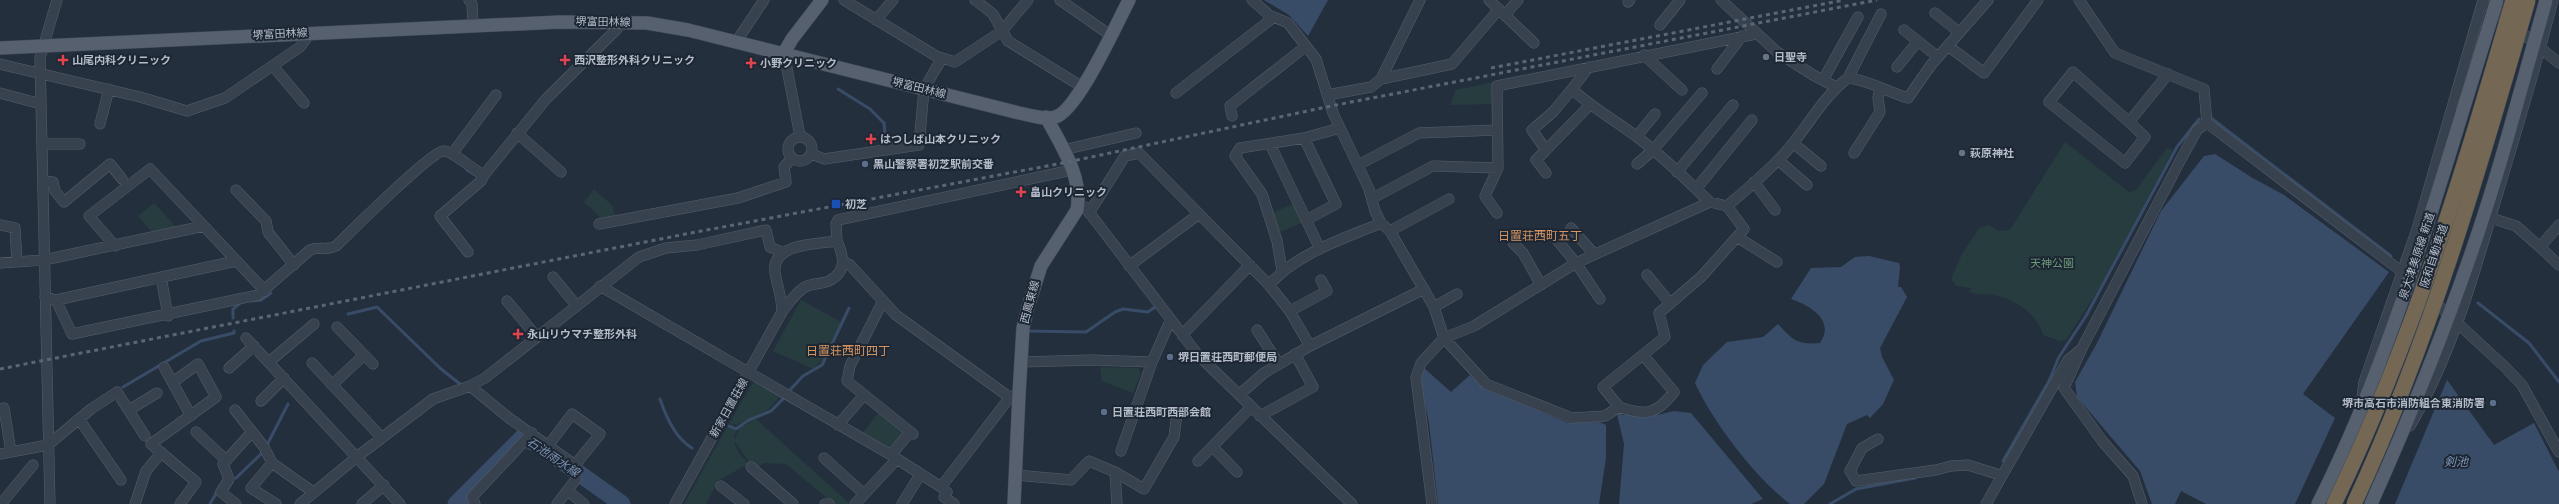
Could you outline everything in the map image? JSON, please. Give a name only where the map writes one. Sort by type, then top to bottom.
[{"type":"highway","name":"阪和自動車道","points":[[2334,504],[2410,328],[2477,124],[2513,0]]},
{"type":"highway","name":"阪和自動車道","points":[[2354,504],[2392,420],[2425,330],[2492,127],[2528,0]]},
{"type":"main road","points":[[784,53],[792,39],[822,0]]},
{"type":"main road","name":"堺富田林線","points":[[0,48],[306,33],[618,21],[664,26],[784,53],[1018,113],[1055,117],[1064,112],[1084,88],[1129,0]]},
{"type":"main road","name":"泉大津美原線 新道","points":[[2318,504],[2359,414],[2463,110],[2496,0]]},
{"type":"main road","points":[[2371,504],[2453,319],[2505,146],[2546,0]]},
{"type":"main road","points":[[1046,117],[1072,170],[1079,199]]},
{"type":"main road","name":"西鳳東線","points":[[1014,504],[1015,395],[1021,362],[1023,328],[1033,287],[1041,266],[1077,210],[1079,199]]},
{"type":"street","points":[[50,504],[41,74],[43,46],[57,0]]},
{"type":"street","points":[[469,0],[472,4],[473,26]]},
{"type":"street","points":[[736,42],[764,0]]},
{"type":"street","points":[[844,0],[942,58],[955,62],[1002,32],[1028,0]]},
{"type":"street","points":[[876,20],[893,0]]},
{"type":"street","points":[[1060,0],[1110,35]]},
{"type":"street","points":[[1252,0],[1274,17],[1288,23],[1305,44],[1318,64],[1327,96],[1340,128],[1358,165],[1381,223],[1390,231],[1434,307],[1444,338],[1486,384],[1536,404],[1572,418],[1605,416],[1619,407]]},
{"type":"street","points":[[1327,96],[1371,87],[1381,79],[1420,0]]},
{"type":"street","points":[[1489,0],[1534,43]]},
{"type":"street","points":[[1381,79],[1452,64],[1502,12],[1518,0]]},
{"type":"street","points":[[1660,24],[1680,0]]},
{"type":"street","points":[[1721,0],[1736,12],[1756,34],[1790,62],[1836,87]]},
{"type":"street","points":[[1848,78],[1863,79],[1880,88],[1908,98],[1938,57],[1988,0]]},
{"type":"street","points":[[1948,46],[1984,73],[2038,0]]},
{"type":"street","points":[[2079,0],[2115,53],[2204,89],[2207,123],[2405,276],[2453,319],[2522,385],[2559,452]]},
{"type":"street","points":[[2405,276],[2417,228],[2483,0],[2541,50],[2559,63]]},
{"type":"street","points":[[2453,319],[2491,218],[2541,50],[2553,0]]},
{"type":"street","points":[[980,1],[993,14],[1008,41],[1084,88]]},
{"type":"street","points":[[1935,13],[1959,32]]},
{"type":"street","points":[[1727,206],[1778,160],[1836,87],[1848,78],[1881,14]]},
{"type":"street","points":[[1176,93],[1274,17]]},
{"type":"street","points":[[1823,80],[1858,17]]},
{"type":"street","points":[[468,252],[440,216],[481,181],[517,133],[546,99],[617,29],[618,21]]},
{"type":"street","points":[[1904,30],[1938,57]]},
{"type":"street","points":[[0,64],[109,90],[187,111],[225,98],[300,47],[306,39],[306,33]]},
{"type":"street","points":[[1497,213],[1485,196],[1498,168],[1497,86],[1644,55],[1756,34]]},
{"type":"street","points":[[1717,69],[1742,36]]},
{"type":"street","points":[[1897,67],[1918,41]]},
{"type":"street","points":[[1232,116],[1230,106],[1305,44]]},
{"type":"street","points":[[784,53],[800,136]]},
{"type":"street","points":[[1644,55],[1682,90]]},
{"type":"street","points":[[812,154],[824,159],[919,145],[924,89],[942,58]]},
{"type":"street","points":[[273,66],[304,103]]},
{"type":"street","points":[[1546,150],[1532,130],[1553,112],[1589,67]]},
{"type":"street","points":[[2074,72],[2129,122],[2145,137],[2126,163],[2049,102],[2074,72]]},
{"type":"street","points":[[2129,122],[2168,74]]},
{"type":"street","points":[[1854,153],[1871,136],[1880,112],[1878,98],[1880,88]]},
{"type":"street","points":[[1572,89],[1590,105],[1636,136],[1710,202],[1727,206],[1744,229],[1701,277],[1659,313],[1665,337],[1603,387],[1619,407],[1650,413],[1662,407],[1674,392],[1643,355]]},
{"type":"street","points":[[100,124],[109,90]]},
{"type":"street","points":[[0,93],[41,104]]},
{"type":"street","points":[[1637,164],[1653,150],[1702,93]]},
{"type":"street","points":[[452,154],[496,95]]},
{"type":"street","points":[[1546,173],[1536,160],[1590,105]]},
{"type":"street","points":[[1677,172],[1733,105]]},
{"type":"street","points":[[1636,136],[1655,114]]},
{"type":"street","points":[[1696,189],[1752,120]]},
{"type":"street","points":[[2142,504],[2133,476],[2103,442],[2064,388],[2082,348],[2180,161],[2197,130],[2207,123]]},
{"type":"street","points":[[1282,270],[1277,241],[1262,194],[1235,156],[1240,148],[1304,138],[1340,128]]},
{"type":"street","points":[[1358,165],[1419,133],[1497,130]]},
{"type":"street","points":[[517,133],[561,172]]},
{"type":"street","points":[[1063,150],[1136,133]]},
{"type":"street","points":[[800,136],[811,142],[812,154]]},
{"type":"street","points":[[800,136],[789,143],[788,151],[792,158],[803,162],[812,154]]},
{"type":"street","points":[[1304,138],[1336,204],[1306,220]]},
{"type":"street","points":[[1793,143],[1820,166]]},
{"type":"street","points":[[42,144],[80,144]]},
{"type":"street","points":[[1270,144],[1320,249]]},
{"type":"street","points":[[56,300],[72,334],[168,316],[225,303],[234,298],[258,295],[265,291],[315,248],[331,249],[336,246],[392,192],[438,153],[443,151],[452,154],[476,172],[484,175]]},
{"type":"street","points":[[1089,213],[1125,156],[1139,153],[1269,285],[1290,311],[1310,346]]},
{"type":"street","points":[[599,224],[738,198],[786,182],[784,166],[792,158]]},
{"type":"street","points":[[1778,160],[1807,185]]},
{"type":"street","points":[[43,181],[53,182],[55,191],[64,202],[110,164],[122,179]]},
{"type":"street","points":[[1372,198],[1433,166],[1498,168]]},
{"type":"street","points":[[115,246],[89,216],[150,169],[265,291]]},
{"type":"street","points":[[940,487],[1015,395],[906,323],[883,301],[850,265],[844,262],[837,241],[836,224],[838,220],[1072,170]]},
{"type":"street","points":[[1754,182],[1775,210]]},
{"type":"street","points":[[236,190],[266,221],[268,232],[294,265]]},
{"type":"street","points":[[1079,199],[1198,355],[1352,504]]},
{"type":"street","points":[[1390,231],[1449,199]]},
{"type":"street","points":[[1432,504],[1416,377],[1421,363],[1444,338],[1474,326],[1576,263],[1710,202]]},
{"type":"street","points":[[1129,266],[1199,214]]},
{"type":"street","points":[[2491,218],[2516,226],[2559,265]]},
{"type":"street","points":[[1269,285],[1282,270],[1320,249],[1381,223]]},
{"type":"street","points":[[0,225],[15,228],[17,262]]},
{"type":"street","points":[[2540,247],[2559,225]]},
{"type":"street","points":[[0,263],[44,260],[204,226]]},
{"type":"street","points":[[1571,228],[1594,254]]},
{"type":"street","points":[[300,504],[358,456],[433,399],[470,386],[502,366],[576,305],[639,257],[666,248],[698,245],[766,230],[770,247],[784,252]]},
{"type":"street","points":[[1737,237],[1777,262]]},
{"type":"street","points":[[1557,240],[1576,263],[1600,299]]},
{"type":"street","points":[[782,312],[782,299],[775,270],[776,262],[784,252],[791,248],[837,241]]},
{"type":"street","points":[[1513,243],[1523,253],[1541,285]]},
{"type":"street","points":[[45,296],[56,300],[236,261]]},
{"type":"street","name":"新家日置荘線","points":[[675,504],[782,312],[794,296],[806,287],[830,280],[837,275],[844,262]]},
{"type":"street","points":[[1182,334],[1250,265]]},
{"type":"street","points":[[1647,275],[1670,303]]},
{"type":"street","points":[[161,277],[168,316]]},
{"type":"street","points":[[553,277],[576,305]]},
{"type":"street","points":[[1290,311],[1327,291],[1321,280]]},
{"type":"street","points":[[600,286],[894,457],[947,492],[944,497],[954,504]]},
{"type":"street","points":[[1239,395],[1264,374],[1295,354],[1424,289]]},
{"type":"street","points":[[1434,307],[1457,294]]},
{"type":"street","points":[[507,301],[536,337]]},
{"type":"street","points":[[855,504],[894,457],[911,433],[847,381],[850,366],[883,301]]},
{"type":"street","points":[[1121,451],[1152,362],[1170,320]]},
{"type":"street","points":[[269,362],[314,324]]},
{"type":"street","points":[[338,327],[373,364]]},
{"type":"street","points":[[1257,330],[1279,364]]},
{"type":"street","points":[[246,338],[358,456],[400,504]]},
{"type":"street","points":[[229,368],[254,346]]},
{"type":"street","points":[[1986,504],[2000,475],[2068,360],[2082,348]]},
{"type":"street","points":[[1260,416],[1313,387],[1295,354]]},
{"type":"street","points":[[332,385],[364,355]]},
{"type":"street","points":[[1021,362],[1091,360],[1152,362]]},
{"type":"street","points":[[312,363],[382,438]]},
{"type":"street","points":[[173,382],[198,364],[216,397],[151,444],[196,482],[180,504]]},
{"type":"street","points":[[164,367],[191,416]]},
{"type":"street","points":[[261,401],[284,378]]},
{"type":"street","points":[[470,386],[509,418],[532,433],[576,472]]},
{"type":"street","points":[[0,454],[48,445],[79,419],[117,392],[145,436]]},
{"type":"street","points":[[129,410],[157,393]]},
{"type":"street","points":[[838,425],[864,395]]},
{"type":"street","points":[[1198,461],[1251,407]]},
{"type":"street","points":[[0,409],[4,408],[11,452]]},
{"type":"street","points":[[235,410],[265,448],[272,463],[313,492]]},
{"type":"street","points":[[1015,475],[1071,480],[1089,461],[1115,472],[1144,488],[1174,437],[1177,413]]},
{"type":"street","points":[[548,446],[572,414],[600,434],[576,472],[568,491],[557,504]]},
{"type":"street","points":[[79,419],[121,480]]},
{"type":"street","points":[[196,432],[226,460]]},
{"type":"street","points":[[235,504],[221,492],[228,479],[223,464],[252,432]]},
{"type":"street","points":[[475,504],[472,496],[532,433]]},
{"type":"street","points":[[1878,439],[1862,448],[1850,471],[1856,481],[1936,470],[1951,466],[1968,465],[2000,475]]},
{"type":"street","points":[[1213,447],[1237,472]]},
{"type":"street","points":[[135,504],[146,471],[161,453]]},
{"type":"street","points":[[824,458],[864,494]]},
{"type":"street","points":[[272,463],[251,488],[276,504]]},
{"type":"street","points":[[1,504],[33,465]]},
{"type":"street","points":[[751,467],[793,504]]},
{"type":"street","points":[[1115,472],[1117,504]]},
{"type":"street","points":[[902,504],[920,475]]},
{"type":"street","points":[[362,504],[384,485]]},
{"type":"street","points":[[721,486],[744,504]]},
{"type":"street","points":[[568,491],[584,504]]},
{"type":"green space","points":[[1493,82],[1493,104],[1450,105],[1456,90]]},
{"type":"green space","name":"天神公園","points":[[2065,142],[2129,192],[2135,191],[2167,148],[2173,150],[2101,286],[2066,340],[2060,341],[2043,335],[2036,320],[2014,302],[1996,295],[1976,294],[1969,292],[1971,288],[1956,286],[1951,279],[1962,254],[1979,228],[1988,225],[1999,231],[2010,230]]},
{"type":"green space","points":[[594,189],[612,205],[615,216],[602,219],[584,202]]},
{"type":"green space","points":[[154,203],[176,227],[152,232],[138,216]]},
{"type":"green space","points":[[1295,203],[1304,222],[1278,233],[1272,213]]},
{"type":"green space","points":[[801,300],[841,322],[824,358],[813,369],[773,351]]},
{"type":"green space","points":[[1100,367],[1138,368],[1141,373],[1133,393],[1102,381]]},
{"type":"green space","points":[[755,379],[782,394],[769,409],[737,425],[729,424]]},
{"type":"green space","points":[[879,412],[903,431],[903,434],[891,449],[862,434]]},
{"type":"green space","points":[[756,419],[850,504],[834,504],[786,464],[764,463],[756,468],[748,461],[734,440],[740,428]]},
{"type":"green space","points":[[727,427],[736,431],[734,441],[735,445],[748,464],[718,481],[706,504],[684,504]]},
{"type":"water","points":[[1264,0],[1328,0],[1308,36],[1289,15]]},
{"type":"water","points":[[2215,154],[2251,177],[2284,195],[2389,272],[2303,394],[2335,418],[2295,504],[2206,504],[2181,491],[2175,504],[2152,504],[2140,471],[2077,397],[2075,382],[2096,345],[2161,211],[2204,156]]},
{"type":"water","points":[[1869,256],[1899,263],[1898,287],[1901,287],[1907,297],[1880,348],[1882,357],[1894,380],[1883,404],[1870,418],[1867,415],[1847,424],[1824,484],[1804,504],[1790,504],[1763,479],[1736,449],[1703,399],[1695,383],[1703,365],[1727,342],[1763,337],[1778,324],[1796,340],[1806,343],[1820,343],[1824,335],[1825,327],[1823,321],[1812,309],[1791,299],[1811,268],[1841,267],[1855,257]]},
{"type":"water","points":[[1424,368],[1451,392],[1470,375],[1482,387],[1568,423],[1600,422],[1606,425],[1606,458],[1599,504],[1438,504],[1429,423],[1419,376]]},
{"type":"water","name":"剣池","points":[[2447,380],[2494,445],[2534,423],[2559,472],[2559,504],[2395,504]]},
{"type":"water","points":[[1674,411],[1691,413],[1763,499],[1751,504],[1619,504],[1624,444],[1617,414],[1649,417]]},
{"type":"waterway","points":[[838,89],[870,109],[884,123],[886,144]]},
{"type":"waterway","points":[[2211,118],[2391,256]]},
{"type":"waterway","points":[[2003,461],[2049,381],[2059,357],[2086,316],[2177,147],[2199,119]]},
{"type":"waterway","points":[[467,170],[477,176]]},
{"type":"waterway","points":[[251,301],[261,300],[271,293]]},
{"type":"waterway","points":[[233,318],[233,309],[240,303]]},
{"type":"waterway","points":[[2478,303],[2529,343],[2559,382]]},
{"type":"waterway","points":[[348,314],[377,307],[441,369],[460,384]]},
{"type":"waterway","points":[[1027,331],[1086,332],[1115,312],[1123,309],[1148,312],[1155,307]]},
{"type":"waterway","points":[[788,392],[803,376],[822,365],[849,308]]},
{"type":"waterway","points":[[123,387],[201,341],[234,333],[234,331]]},
{"type":"waterway","points":[[729,426],[736,429],[749,420],[771,411],[784,398]]},
{"type":"waterway","points":[[660,399],[668,420],[676,433],[692,448]]},
{"type":"waterway","points":[[266,447],[288,404]]},
{"type":"waterway","name":"石池雨水線","points":[[456,504],[523,437],[542,447],[622,504]]},
{"type":"waterway","points":[[236,478],[263,452]]},
{"type":"waterway","points":[[1830,504],[1856,489],[1915,478]]},
{"type":"waterway","points":[[210,504],[218,490]]},
{"type":"railway","points":[[1491,68],[1844,0]]},
{"type":"railway","points":[[0,369],[691,233],[1068,162],[1331,106],[1877,0]]},
{"type":"place","name":"日聖寺","points":[[1766,57]]},
{"type":"place","name":"山尾内科クリニック","points":[[63,60]]},
{"type":"place","name":"西沢整形外科クリニック","points":[[565,60]]},
{"type":"place","name":"小野クリニック","points":[[751,63]]},
{"type":"place","name":"はつしば山本クリニック","points":[[871,139]]},
{"type":"place","name":"萩原神社","points":[[1962,153]]},
{"type":"place","name":"黒山警察署初芝駅前交番","points":[[865,164]]},
{"type":"place","name":"畠山クリニック","points":[[1021,192]]},
{"type":"place","name":"初芝","points":[[836,204]]},
{"type":"place","name":"永山リウマチ整形外科","points":[[518,334]]},
{"type":"place","name":"堺日置荘西町郵便局","points":[[1170,357]]},
{"type":"place","name":"堺市高石市消防組合東消防署","points":[[2493,403]]},
{"type":"place","name":"日置荘西町西部会館","points":[[1104,412]]},
{"type":"district","name":"日置荘西町五丁","points":[[1540,236]]},
{"type":"district","name":"日置荘西町四丁","points":[[848,351]]}]
